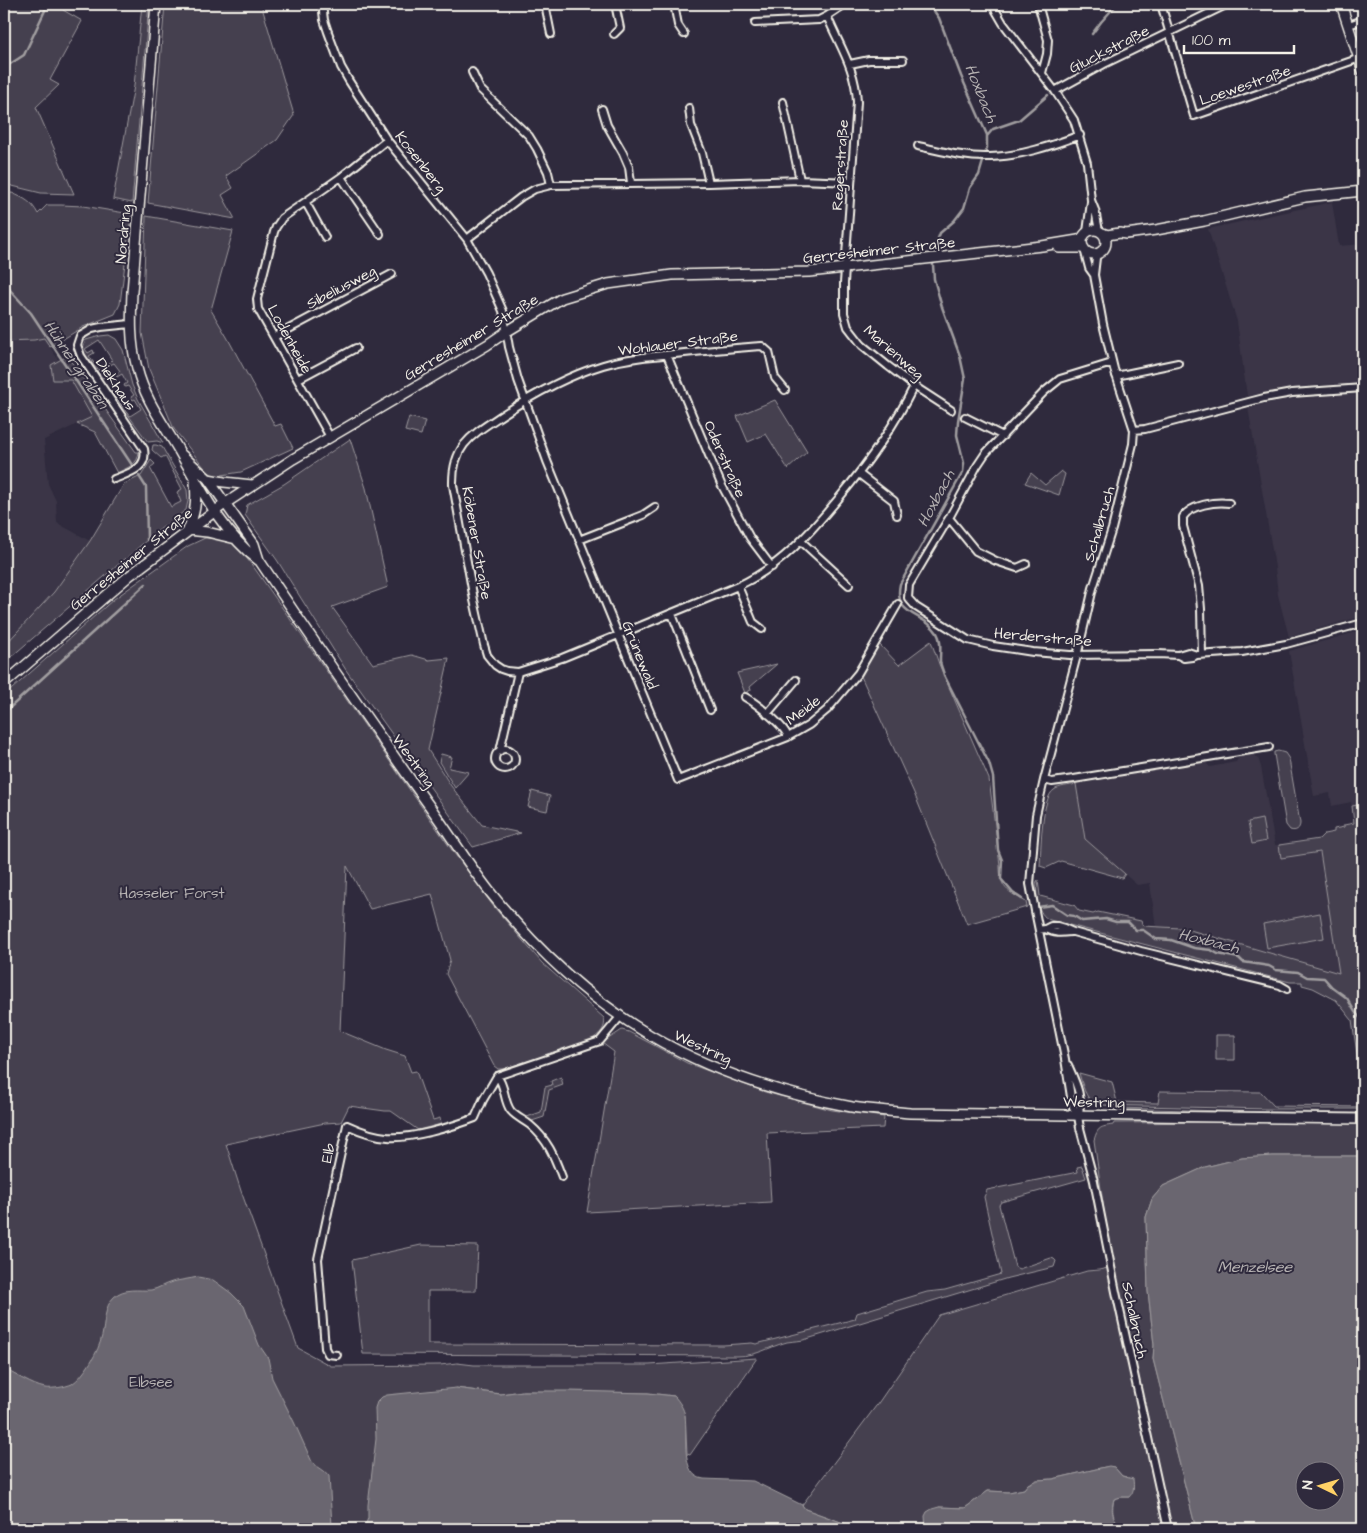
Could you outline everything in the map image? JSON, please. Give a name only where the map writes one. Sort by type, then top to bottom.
[{"type":"main road","name":"Nordring","points":[[156,4],[134,257],[131,324],[134,355],[141,381],[151,404],[215,511]]},
{"type":"main road","points":[[1341,4],[1363,71]]},
{"type":"main road","points":[[1101,232],[1106,239],[1103,251],[1098,254],[1092,254],[1084,249],[1082,244],[1085,235],[1092,230],[1101,232],[1107,234],[1126,234],[1204,221],[1305,198],[1363,191]]},
{"type":"main road","points":[[1106,245],[1126,234]]},
{"type":"main road","name":"Gerresheimer Straße","points":[[4,684],[129,576],[188,530],[252,485],[487,345],[562,298],[608,284],[672,275],[809,272],[1042,246],[1078,240],[1085,235]]},
{"type":"main road","name":"Gerresheimer Straße","points":[[1042,246],[1084,249]]},
{"type":"main road","name":"Nordring","points":[[182,455],[208,479],[226,503]]},
{"type":"main road","points":[[208,479],[252,485]]},
{"type":"main road","points":[[195,480],[195,511],[188,530],[236,538]]},
{"type":"main road","name":"Westring","points":[[226,503],[254,544],[258,560]]},
{"type":"main road","name":"Westring","points":[[215,511],[247,551],[258,560],[359,708],[490,892],[537,945],[589,994],[620,1017],[674,1050],[749,1082],[814,1099],[855,1107],[910,1113],[1363,1119]]},
{"type":"street","name":"Kosenberg","points":[[322,4],[324,20],[341,67],[387,140],[467,240],[486,273],[503,311],[506,332]]},
{"type":"street","points":[[545,4],[551,34]]},
{"type":"street","points":[[614,34],[620,28],[615,4]]},
{"type":"street","points":[[674,4],[678,25],[684,34]]},
{"type":"street","points":[[755,23],[819,20],[845,4]]},
{"type":"street","points":[[992,4],[1003,23],[1070,112],[1080,135],[1088,162],[1092,200],[1101,232]]},
{"type":"street","points":[[1038,4],[1048,40],[1047,54],[1042,73]]},
{"type":"street","points":[[1161,4],[1169,33]]},
{"type":"street","name":"Gluckstraße","points":[[1056,91],[1104,64],[1228,4]]},
{"type":"street","name":"Regerstraße","points":[[827,16],[850,64],[857,90],[845,268]]},
{"type":"street","points":[[1349,25],[1363,20]]},
{"type":"street","name":"Loewestraße","points":[[1169,33],[1194,116],[1360,58]]},
{"type":"street","points":[[850,64],[869,60],[903,60]]},
{"type":"street","points":[[472,72],[480,88],[528,136],[546,167],[551,185]]},
{"type":"street","points":[[783,102],[800,180]]},
{"type":"street","points":[[689,108],[691,124],[702,153],[709,183]]},
{"type":"street","points":[[602,109],[607,125],[629,167],[631,183]]},
{"type":"street","points":[[918,146],[990,157],[1014,155],[1036,150],[1080,135]]},
{"type":"street","name":"Lodenheide","points":[[330,437],[258,309],[257,299],[276,227],[282,218],[341,177],[387,140]]},
{"type":"street","points":[[341,177],[380,234]]},
{"type":"street","points":[[467,240],[521,196],[535,189],[551,185],[800,180],[851,182]]},
{"type":"street","points":[[1085,235],[1092,200]]},
{"type":"street","points":[[306,203],[325,237]]},
{"type":"street","name":"Schalbruch","points":[[1084,249],[1089,268],[1094,275]]},
{"type":"street","name":"Schalbruch","points":[[1098,254],[1094,275],[1112,364],[1134,430],[1133,444],[1114,520],[1093,588],[1044,780],[1036,815],[1030,884],[1035,911],[1042,930],[1073,1107],[1078,1116],[1094,1181],[1116,1292],[1168,1529]]},
{"type":"street","name":"Marienweg","points":[[845,268],[844,313],[848,327],[862,345],[914,386],[951,410]]},
{"type":"street","name":"Sibeliusweg","points":[[274,337],[392,274]]},
{"type":"street","name":"Diekhaus","points":[[114,479],[134,471],[141,465],[144,461],[144,449],[82,356],[77,345],[80,336],[92,329],[131,324]]},
{"type":"street","name":"Grünewald","points":[[506,332],[524,401],[546,461],[678,780]]},
{"type":"street","name":"Wohlauer Straße","points":[[524,401],[573,375],[605,364],[638,358],[762,346],[769,352],[775,378],[785,390]]},
{"type":"street","points":[[298,379],[356,348]]},
{"type":"street","name":"Oderstraße","points":[[667,355],[721,484],[750,538],[772,567]]},
{"type":"street","points":[[1116,376],[1178,363]]},
{"type":"street","points":[[1026,564],[1017,568],[984,556],[976,551],[949,518],[985,454],[1044,392],[1060,380],[1112,364]]},
{"type":"street","points":[[500,750],[518,672],[562,658],[619,636],[754,579],[772,567],[801,541],[859,474],[887,435],[914,386]]},
{"type":"street","points":[[1134,430],[1273,396],[1300,392],[1363,388]]},
{"type":"street","name":"Köbener Straße","points":[[518,672],[507,672],[501,669],[487,655],[472,589],[452,473],[456,457],[466,442],[477,432],[524,401]]},
{"type":"street","points":[[965,417],[1003,436]]},
{"type":"street","points":[[859,474],[894,502],[898,515]]},
{"type":"street","points":[[1199,654],[1201,609],[1199,586],[1183,525],[1183,517],[1189,510],[1213,502],[1229,503]]},
{"type":"street","points":[[580,540],[643,515],[655,507]]},
{"type":"street","name":"Herderstraße","points":[[949,518],[909,585],[908,598],[916,607],[968,640],[1033,652],[1077,655],[1178,655],[1192,658],[1199,654],[1242,652],[1286,644],[1363,622]]},
{"type":"street","points":[[801,541],[848,585]]},
{"type":"street","points":[[738,586],[753,622],[762,629]]},
{"type":"street","name":"Meide","points":[[678,780],[788,737],[827,710],[858,673],[898,604]]},
{"type":"street","points":[[672,614],[710,710]]},
{"type":"street","points":[[767,714],[796,680]]},
{"type":"street","points":[[745,697],[755,702],[786,732],[788,737]]},
{"type":"street","points":[[1044,780],[1052,782],[1074,779],[1269,747]]},
{"type":"street","points":[[1042,930],[1051,926],[1057,926],[1141,951],[1280,985],[1287,989]]},
{"type":"street","points":[[562,1177],[553,1152],[543,1138],[530,1125],[510,1110],[502,1081],[497,1076],[600,1041],[620,1017]]},
{"type":"street","name":"Elb","points":[[337,1355],[328,1354],[325,1348],[318,1259],[347,1125],[360,1131],[393,1138],[406,1138],[455,1126],[475,1118],[497,1076]]},
{"type":"shaded area","points":[[1332,202],[1339,246],[1363,244],[1363,383],[1318,385],[1247,396],[1237,321],[1208,229]]},
{"type":"shaded area","points":[[44,338],[59,361],[51,365],[71,380],[92,417],[44,440],[48,484],[56,501],[57,523],[90,541],[54,592],[4,646],[4,341]]},
{"type":"shaded area","points":[[1351,394],[1363,395],[1363,616],[1289,637],[1278,595],[1248,407],[1284,400]]},
{"type":"shaded area","points":[[1363,630],[1363,804],[1352,806],[1351,802],[1332,806],[1330,793],[1314,796],[1289,651]]},
{"type":"shaded area","points":[[1252,754],[1258,758],[1261,767],[1275,845],[1279,845],[1281,858],[1320,852],[1339,973],[1190,930],[1156,927],[1150,883],[1137,885],[1085,839],[1076,784],[1205,762],[1210,767],[1236,762],[1239,757]]},
{"type":"green space","points":[[4,4],[65,4],[63,10],[82,21],[50,80],[59,85],[36,107],[74,194],[41,193],[4,184]]},
{"type":"green space","points":[[142,4],[149,4],[132,203],[113,199],[134,86]]},
{"type":"green space","points":[[165,4],[261,4],[294,115],[277,140],[226,176],[233,188],[222,195],[235,219],[148,203]]},
{"type":"green space","points":[[12,193],[27,201],[38,214],[47,205],[61,205],[83,206],[131,214],[120,304],[115,314],[83,327],[50,347],[44,338],[4,341],[4,194]]},
{"type":"green space","points":[[146,216],[233,231],[211,310],[275,426],[281,424],[293,448],[241,472],[222,475],[221,480],[207,471],[174,429],[149,369],[142,333]]},
{"type":"green space","points":[[109,335],[116,339],[123,350],[132,385],[138,399],[163,443],[157,441],[148,442],[110,390],[115,394],[119,391],[121,394],[117,397],[122,406],[127,403],[128,405],[124,408],[130,416],[141,409],[135,399],[133,400],[131,397],[134,395],[128,386],[125,387],[124,385],[127,383],[122,374],[117,377],[116,374],[120,371],[114,363],[110,365],[109,363],[112,360],[99,340],[85,349],[88,353],[93,350],[94,353],[89,356],[103,376],[108,373],[107,376],[102,378],[90,360],[88,361],[83,350],[86,340]]},
{"type":"green space","points":[[67,356],[136,452],[139,452],[134,463],[117,473],[95,432],[77,424],[92,417],[71,380],[53,380],[51,365]]},
{"type":"green space","points":[[775,400],[807,452],[788,469],[766,434],[748,442],[737,416]]},
{"type":"green space","points":[[409,417],[425,421],[421,435],[405,431]]},
{"type":"green space","points":[[350,439],[366,488],[388,587],[332,607],[373,664],[412,655],[429,660],[449,658],[428,750],[451,786],[482,825],[521,833],[473,847],[346,670],[277,560],[245,515],[247,505],[284,484]]},
{"type":"green space","points":[[153,445],[162,447],[187,490],[188,501],[186,510],[154,534],[4,663],[4,646],[54,592],[90,541],[124,484],[141,476],[151,460],[155,464],[150,468],[171,507],[181,502],[177,492],[182,489],[165,456],[161,458],[152,450]]},
{"type":"green space","points":[[1061,471],[1065,474],[1059,495],[1025,483],[1031,473],[1045,485]]},
{"type":"green space","name":"Hasseler Forst","points":[[205,538],[226,540],[238,549],[255,569],[494,907],[542,963],[604,1018],[605,1022],[603,1029],[588,1042],[498,1069],[494,1066],[446,974],[450,960],[432,894],[370,909],[347,866],[340,1031],[405,1056],[411,1072],[416,1071],[433,1120],[440,1118],[441,1124],[418,1130],[391,1111],[349,1106],[341,1122],[325,1123],[226,1144],[298,1348],[331,1366],[440,1365],[457,1363],[474,1365],[649,1365],[757,1358],[690,1455],[687,1454],[685,1415],[674,1396],[648,1393],[523,1391],[500,1394],[456,1388],[434,1529],[4,1529],[4,696],[114,599],[188,546]]},
{"type":"green space","points":[[931,641],[939,664],[989,779],[1001,880],[1006,888],[1026,902],[1027,907],[967,924],[914,793],[860,674],[879,644],[899,665]]},
{"type":"green space","points":[[777,664],[750,687],[751,690],[745,693],[737,673]]},
{"type":"green space","points":[[1274,752],[1285,753],[1289,759],[1300,823],[1297,830],[1292,831],[1286,825],[1274,754]]},
{"type":"green space","points":[[441,754],[452,757],[449,768],[469,772],[455,788],[439,762]]},
{"type":"green space","points":[[1076,784],[1085,839],[1125,874],[1122,878],[1061,861],[1046,868],[1040,866],[1042,825],[1046,803],[1054,790]]},
{"type":"green space","points":[[532,791],[550,796],[547,811],[528,807]]},
{"type":"green space","points":[[1363,804],[1363,1094],[1352,1020],[1336,1000],[1313,988],[1302,985],[1302,982],[1290,982],[1050,920],[1042,914],[1040,909],[1037,899],[1036,883],[1038,880],[1040,896],[1074,905],[1079,911],[1093,914],[1098,912],[1141,921],[1143,926],[1190,930],[1339,973],[1320,852],[1281,858],[1279,845],[1319,839],[1324,834],[1334,832],[1334,829],[1354,823],[1352,806]]},
{"type":"green space","points":[[1262,819],[1266,841],[1252,844],[1248,822]]},
{"type":"green space","points":[[1320,913],[1324,938],[1267,948],[1263,924]]},
{"type":"green space","points":[[622,1030],[687,1063],[765,1092],[832,1110],[884,1117],[883,1128],[767,1133],[771,1202],[587,1212],[614,1052],[602,1043]]},
{"type":"green space","points":[[1216,1035],[1235,1035],[1235,1060],[1216,1060]]},
{"type":"green space","points":[[1079,1073],[1112,1082],[1117,1102],[1158,1103],[1160,1091],[1261,1092],[1274,1106],[1363,1107],[1363,1109],[1096,1105],[1089,1099]]},
{"type":"green space","points":[[561,1077],[563,1085],[549,1090],[544,1117],[529,1122],[524,1118],[541,1112],[545,1087],[552,1085],[551,1081]]},
{"type":"green space","points":[[1117,1108],[1363,1113],[1363,1114],[1115,1110]]},
{"type":"green space","points":[[1114,1123],[1363,1123],[1363,1174],[1360,1156],[1242,1158],[1205,1167],[1163,1186],[1152,1199],[1146,1217],[1148,1291],[1154,1345],[1153,1359],[1196,1529],[1125,1529],[1121,1526],[1115,1520],[1113,1504],[1114,1499],[1129,1497],[1127,1477],[1122,1476],[1114,1467],[1105,1467],[1053,1479],[1037,1480],[1028,1484],[1024,1489],[1009,1492],[988,1491],[965,1508],[939,1507],[926,1529],[858,1529],[805,1509],[802,1505],[879,1402],[939,1315],[1087,1271],[1112,1267],[1094,1140],[1100,1128],[1113,1125]]},
{"type":"green space","points":[[1082,1166],[1086,1178],[1001,1202],[999,1205],[1015,1267],[1019,1269],[1051,1258],[1056,1261],[1054,1267],[1008,1278],[800,1341],[780,1344],[751,1355],[363,1354],[352,1260],[421,1245],[478,1246],[476,1291],[428,1291],[428,1344],[756,1344],[855,1319],[857,1313],[927,1292],[945,1290],[1001,1274],[984,1197],[987,1190],[1078,1172],[1077,1167]]},
{"type":"water","name":"Menzelsee","points":[[1360,1156],[1363,1174],[1363,1529],[1196,1529],[1153,1359],[1154,1345],[1148,1291],[1146,1217],[1152,1199],[1163,1186],[1205,1167],[1242,1158]]},
{"type":"water","name":"Elbsee","points":[[198,1277],[213,1280],[231,1293],[244,1306],[259,1345],[268,1358],[272,1378],[312,1462],[329,1476],[333,1529],[4,1529],[4,1369],[40,1387],[59,1388],[72,1384],[86,1369],[98,1349],[108,1305],[114,1297],[122,1292],[151,1290],[172,1282]]},
{"type":"water","points":[[456,1388],[500,1394],[523,1391],[570,1391],[648,1393],[674,1396],[684,1413],[686,1453],[691,1470],[696,1476],[704,1479],[753,1481],[802,1505],[805,1509],[858,1529],[364,1529],[368,1518],[376,1439],[375,1408],[377,1402],[387,1395]]},
{"type":"water","points":[[1109,1466],[1114,1467],[1122,1476],[1133,1479],[1131,1495],[1114,1499],[1113,1504],[1115,1520],[1125,1529],[926,1529],[925,1516],[932,1509],[939,1507],[965,1508],[988,1491],[1009,1492],[1024,1489],[1028,1484],[1037,1480],[1053,1479]]},
{"type":"waterway","name":"Hühnergraben","points":[[4,68],[24,55],[48,4]]},
{"type":"waterway","name":"Hoxbach","points":[[929,4],[939,18],[961,76],[987,135],[987,148],[979,175],[970,188],[964,208],[954,221],[940,233],[935,247],[933,265],[934,279],[960,356],[965,379],[957,435],[964,463],[963,472],[900,584],[899,595],[901,603],[905,608],[925,621],[939,636],[940,662],[944,675],[989,763],[993,777],[998,850],[1002,860],[1001,879],[1013,893],[1022,899]]},
{"type":"waterway","points":[[1092,34],[1117,4]]},
{"type":"waterway","points":[[988,135],[993,129],[1019,120],[1048,95]]},
{"type":"waterway","name":"Hühnergraben","points":[[4,276],[10,290],[31,313],[132,465]]},
{"type":"waterway","name":"Hühnergraben","points":[[139,476],[146,487],[147,540]]},
{"type":"waterway","name":"Hühnergraben","points":[[4,713],[146,584]]},
{"type":"waterway","name":"Hoxbach","points":[[1038,907],[1052,905],[1067,915],[1074,916],[1082,921],[1106,919],[1116,922],[1128,922],[1136,930],[1143,930],[1156,939],[1171,940],[1194,948],[1211,950],[1218,954],[1239,958],[1243,962],[1269,966],[1276,970],[1298,972],[1307,977],[1324,978],[1332,987],[1347,998],[1363,1021]]}]
